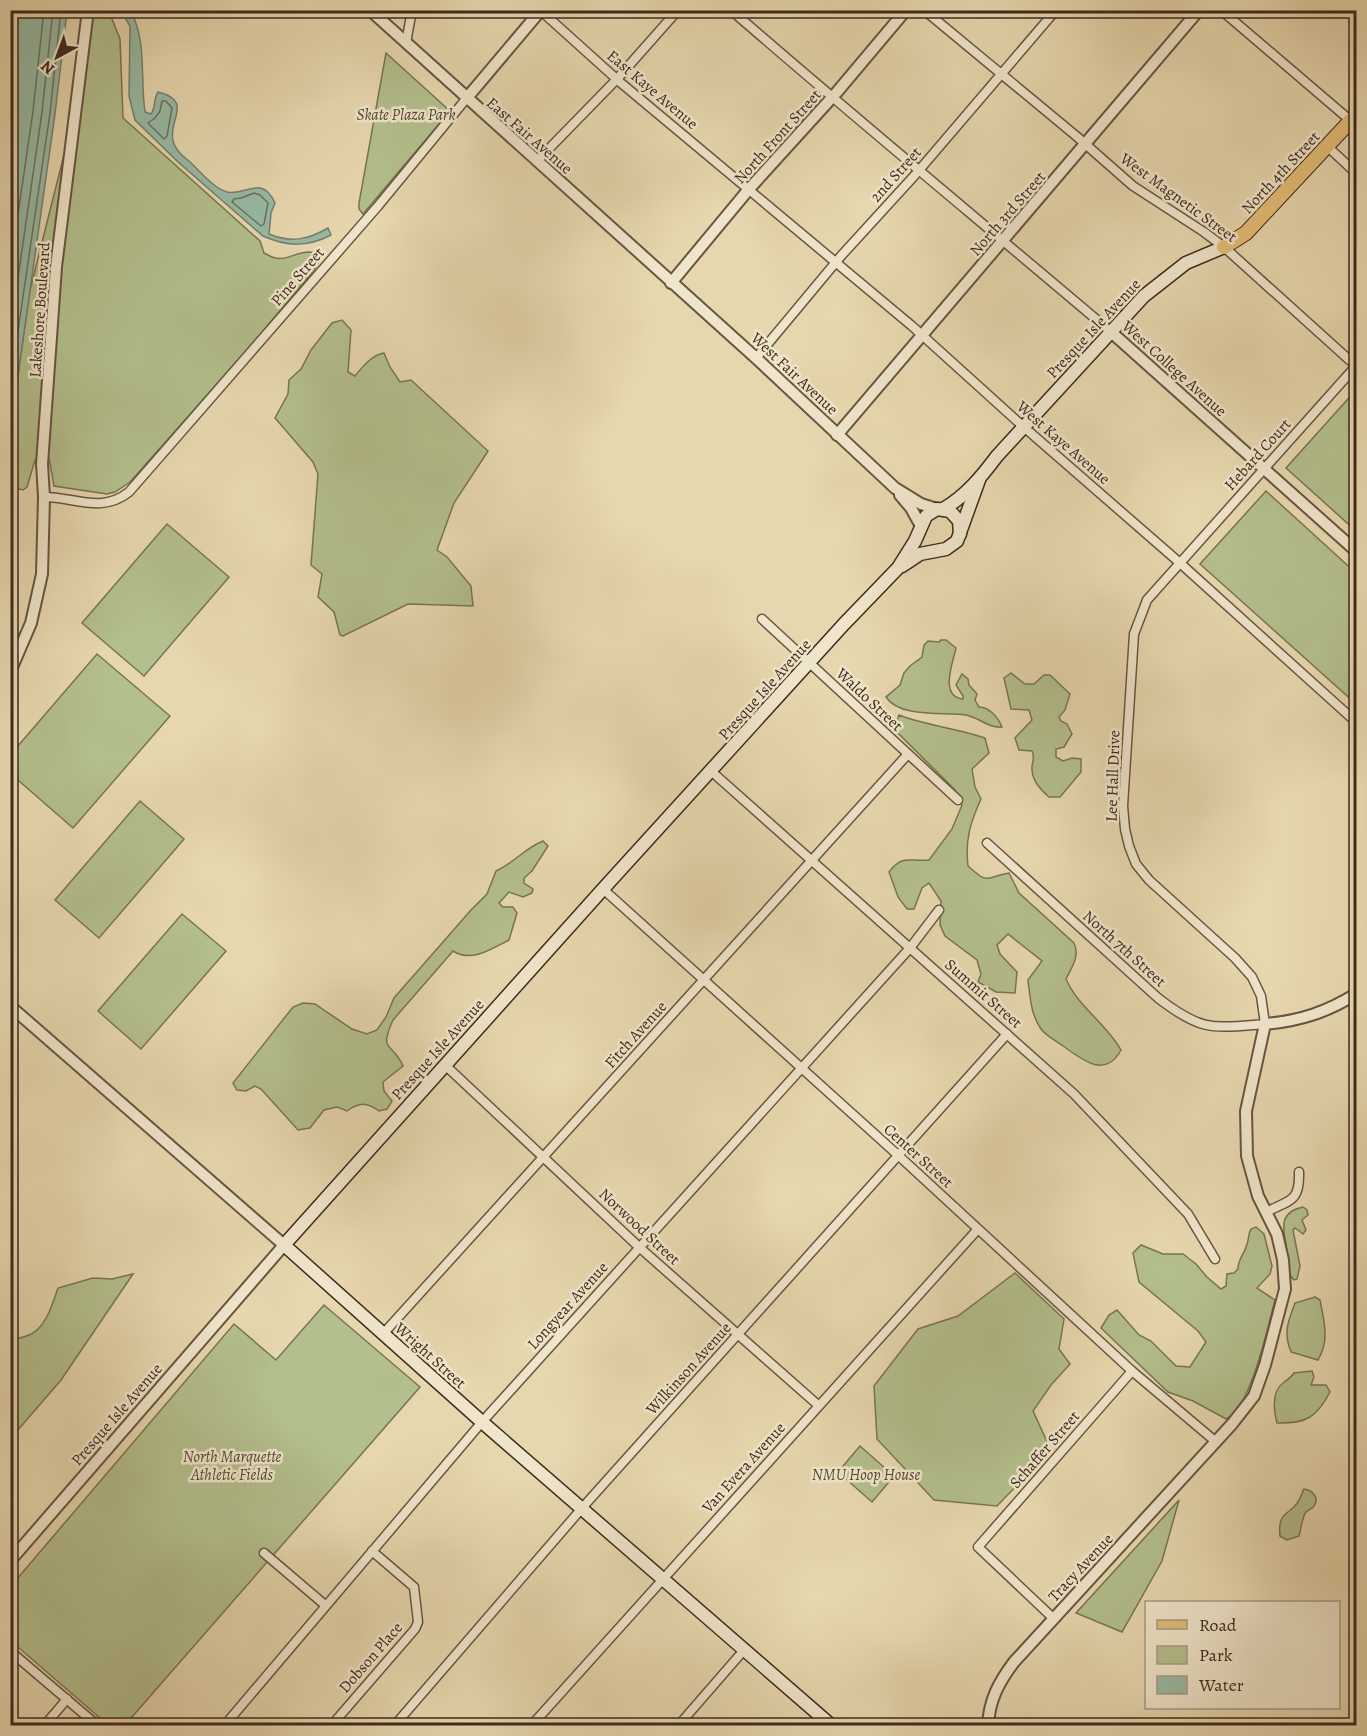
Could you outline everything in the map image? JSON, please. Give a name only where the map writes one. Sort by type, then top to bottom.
[{"type":"main road","name":"North 4th Street","points":[[1224,247],[1246,233],[1354,118]]},
{"type":"main road","name":"Presque Isle Avenue","points":[[284,1245],[603,889],[897,568],[926,516],[951,505],[980,479],[997,456],[1110,331],[1162,280],[1186,263],[1224,247]]},
{"type":"main road","name":"Presque Isle Avenue","points":[[897,568],[925,552],[941,550],[954,545],[980,479]]},
{"type":"main road","name":"West Fair Avenue","points":[[940,509],[950,511],[956,517],[960,525],[960,534]]},
{"type":"main road","name":"West Fair Avenue","points":[[920,528],[926,543],[941,550]]},
{"type":"main road","name":"Wright Street","points":[[284,1245],[482,1422],[583,1507],[832,1725]]},
{"type":"street","name":"East Fair Avenue","points":[[370,10],[671,283]]},
{"type":"street","points":[[406,44],[412,10]]},
{"type":"street","points":[[537,161],[617,79],[678,10]]},
{"type":"street","name":"West College Avenue","points":[[731,10],[831,98],[1003,239],[1110,331],[1356,551]]},
{"type":"street","name":"North Front Street","points":[[671,283],[749,189],[906,10]]},
{"type":"street","name":"West Magnetic Street","points":[[924,10],[1133,186],[1224,247],[1356,366]]},
{"type":"street","name":"2nd Street","points":[[756,358],[835,262],[919,170],[1056,10]]},
{"type":"street","name":"North 3rd Street","points":[[837,435],[1199,10]]},
{"type":"street","points":[[1221,10],[1354,118]]},
{"type":"street","name":"East Kaye Avenue","points":[[541,11],[617,79],[749,189]]},
{"type":"street","name":"Pine Street","points":[[44,497],[108,503],[117,501],[129,492],[378,206],[541,11]]},
{"type":"street","name":"Lakeshore Boulevard","points":[[10,672],[31,622],[40,591],[44,555],[42,464],[56,267],[87,14]]},
{"type":"street","points":[[1328,147],[1356,173]]},
{"type":"street","name":"West Kaye Avenue","points":[[749,189],[922,335],[1356,722]]},
{"type":"street","name":"West Fair Avenue","points":[[671,283],[756,358],[895,488],[911,508],[920,528]]},
{"type":"street","name":"Hebard Court","points":[[1180,563],[1356,366]]},
{"type":"street","name":"West Fair Avenue","points":[[895,488],[921,504],[940,509]]},
{"type":"street","name":"Lee Hall Drive","points":[[1180,563],[1147,600],[1134,634],[1124,806],[1125,829],[1136,864],[1149,880],[1235,958],[1252,977],[1260,996],[1265,1024]]},
{"type":"street","name":"Waldo Street","points":[[762,619],[958,800]]},
{"type":"street","name":"Fitch Avenue","points":[[383,1334],[908,754]]},
{"type":"street","name":"Summit Street","points":[[711,771],[1074,1094],[1124,1144],[1188,1214],[1215,1259]]},
{"type":"street","name":"North 7th Street","points":[[987,843],[1158,998],[1177,1012],[1197,1024],[1219,1028],[1265,1024]]},
{"type":"street","name":"Center Street","points":[[603,889],[899,1156],[1132,1371],[1215,1441]]},
{"type":"street","name":"Longyear Avenue","points":[[229,1724],[326,1605],[482,1422],[910,948],[939,910]]},
{"type":"street","points":[[1265,1024],[1289,1022],[1334,1008],[1356,994]]},
{"type":"street","name":"Wright Street","points":[[10,1006],[284,1245]]},
{"type":"street","name":"Tracy Avenue","points":[[988,1725],[992,1700],[1000,1681],[1014,1662],[1232,1424],[1254,1396],[1266,1365],[1285,1289],[1283,1260],[1277,1234],[1258,1196],[1247,1156],[1246,1111],[1265,1024]]},
{"type":"street","name":"Wilkinson Avenue","points":[[394,1725],[583,1507],[1007,1034]]},
{"type":"street","name":"Norwood Street","points":[[445,1065],[639,1247],[818,1405]]},
{"type":"street","points":[[1266,1212],[1296,1197],[1300,1188],[1299,1172]]},
{"type":"street","name":"Van Evera Avenue","points":[[531,1725],[978,1229]]},
{"type":"street","name":"Presque Isle Avenue","points":[[10,1561],[284,1245]]},
{"type":"street","name":"Schaffer Street","points":[[1053,1618],[978,1546],[1132,1371]]},
{"type":"street","name":"Dobson Place","points":[[331,1725],[415,1629],[418,1622],[414,1587],[372,1551]]},
{"type":"street","points":[[264,1553],[326,1605]]},
{"type":"street","points":[[10,1650],[98,1725]]},
{"type":"street","points":[[678,1725],[744,1650]]},
{"type":"street","points":[[44,1725],[67,1699]]},
{"type":"green space","points":[[110,14],[120,39],[123,118],[260,241],[264,253],[276,258],[286,258],[308,252],[323,254],[314,270],[253,343],[130,482],[115,492],[107,494],[54,486],[49,458],[35,460],[27,487],[23,490],[11,487],[11,416],[30,290],[67,143],[90,18]]},
{"type":"green space","name":"Skate Plaza Park","points":[[386,53],[450,111],[363,214],[359,209],[359,203]]},
{"type":"green space","points":[[342,320],[351,330],[348,372],[355,376],[372,359],[384,353],[400,382],[411,380],[488,451],[454,503],[437,550],[447,557],[471,586],[473,606],[408,604],[343,636],[340,635],[334,612],[318,597],[322,574],[311,565],[318,474],[313,462],[275,418],[288,394],[289,380],[301,369],[311,350],[332,323]]},
{"type":"green space","points":[[1356,390],[1356,531],[1286,468]]},
{"type":"green space","points":[[1266,491],[1356,573],[1355,703],[1200,564]]},
{"type":"green space","points":[[167,524],[229,577],[144,676],[82,623]]},
{"type":"green space","points":[[946,640],[956,648],[949,678],[951,692],[963,699],[956,685],[962,674],[977,694],[975,700],[979,707],[993,713],[1002,727],[993,726],[966,715],[911,711],[892,704],[886,697],[900,685],[904,673],[910,666],[922,657],[924,645],[928,641],[939,642]]},
{"type":"green space","points":[[97,654],[170,716],[73,828],[11,774],[11,754]]},
{"type":"green space","points":[[1011,673],[1025,684],[1034,684],[1044,675],[1050,675],[1070,694],[1065,710],[1059,717],[1067,724],[1072,734],[1064,747],[1056,749],[1056,757],[1063,761],[1072,758],[1081,759],[1081,772],[1060,797],[1049,797],[1039,787],[1033,776],[1032,751],[1019,750],[1015,738],[1032,720],[1029,710],[1011,709],[1004,678]]},
{"type":"green space","points":[[899,715],[985,738],[989,753],[972,769],[975,787],[981,799],[969,832],[968,866],[980,876],[988,879],[1009,873],[1019,893],[1074,943],[1076,957],[1066,979],[1071,989],[1108,1031],[1121,1050],[1108,1064],[1094,1064],[1078,1057],[1041,1029],[1033,1012],[1028,980],[1042,961],[1008,934],[997,945],[1000,954],[1017,972],[1015,993],[996,992],[978,982],[981,974],[977,960],[945,936],[940,925],[941,901],[929,883],[922,888],[914,909],[907,909],[898,897],[889,872],[903,861],[929,860],[952,829],[962,805],[955,790],[894,729]]},
{"type":"green space","points":[[140,801],[184,839],[99,938],[55,900]]},
{"type":"green space","points":[[543,841],[548,846],[532,871],[524,878],[524,883],[533,889],[532,893],[523,897],[509,892],[499,903],[503,907],[513,907],[517,913],[509,940],[488,951],[474,955],[467,956],[453,951],[393,1020],[387,1043],[403,1066],[383,1082],[384,1091],[392,1101],[387,1109],[379,1111],[363,1104],[347,1111],[337,1107],[324,1110],[310,1128],[298,1130],[261,1089],[255,1086],[246,1091],[237,1090],[233,1083],[293,1007],[303,1003],[315,1004],[352,1029],[367,1034],[377,1030],[386,1017],[394,998],[487,894],[496,871]]},
{"type":"green space","points":[[182,914],[226,951],[141,1049],[98,1011]]},
{"type":"green space","points":[[1303,1207],[1307,1210],[1308,1215],[1302,1220],[1306,1230],[1303,1234],[1295,1228],[1293,1230],[1300,1266],[1297,1279],[1294,1280],[1288,1268],[1284,1226],[1288,1214]]},
{"type":"green space","points":[[1256,1227],[1264,1234],[1272,1266],[1270,1274],[1257,1288],[1275,1300],[1251,1384],[1235,1412],[1226,1419],[1193,1401],[1168,1392],[1101,1328],[1109,1315],[1117,1310],[1139,1335],[1151,1341],[1176,1366],[1190,1367],[1206,1342],[1198,1331],[1139,1282],[1133,1253],[1141,1245],[1163,1254],[1183,1254],[1221,1289],[1226,1286],[1227,1274],[1234,1273],[1238,1269],[1250,1231]]},
{"type":"green space","points":[[1015,1273],[1064,1319],[1059,1349],[1070,1364],[1051,1385],[1033,1411],[1051,1450],[997,1506],[934,1500],[877,1439],[874,1386],[918,1329],[958,1316]]},
{"type":"green space","points":[[133,1274],[61,1380],[11,1438],[11,1340],[31,1334],[41,1326],[58,1288],[93,1278],[112,1279]]},
{"type":"green space","points":[[1315,1297],[1320,1300],[1325,1330],[1324,1345],[1318,1360],[1291,1352],[1287,1333],[1295,1303]]},
{"type":"green space","name":"North Marquette Athletic Fields","points":[[324,1305],[420,1387],[125,1725],[108,1725],[11,1641],[11,1586],[234,1324],[276,1360]]},
{"type":"green space","points":[[1312,1371],[1314,1377],[1311,1385],[1326,1385],[1330,1392],[1325,1401],[1315,1413],[1303,1420],[1277,1423],[1274,1402],[1279,1387],[1294,1373]]},
{"type":"green space","name":"NMU Hoop House","points":[[860,1446],[894,1476],[872,1502],[838,1472]]},
{"type":"green space","points":[[1304,1489],[1314,1495],[1316,1503],[1305,1514],[1299,1536],[1287,1540],[1280,1536],[1281,1521],[1283,1516],[1297,1504]]},
{"type":"green space","points":[[1179,1500],[1162,1561],[1122,1632],[1076,1613]]},
{"type":"water","points":[[11,10],[67,11],[55,114],[11,416]]},
{"type":"water","points":[[121,11],[131,11],[139,35],[145,112],[151,114],[158,92],[175,100],[177,112],[172,133],[173,141],[180,153],[222,190],[234,192],[259,188],[270,194],[275,203],[271,213],[269,234],[284,239],[299,239],[328,228],[331,235],[314,242],[297,244],[272,240],[263,236],[178,162],[135,120],[129,96],[130,26]]}]
